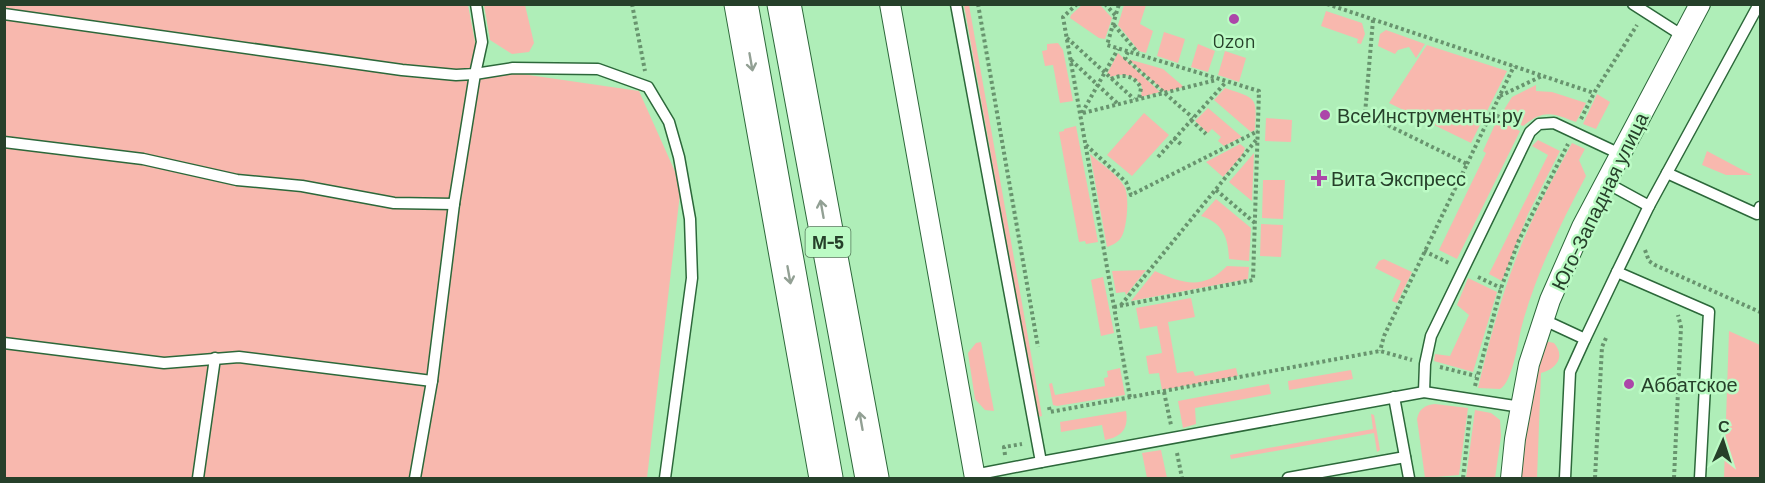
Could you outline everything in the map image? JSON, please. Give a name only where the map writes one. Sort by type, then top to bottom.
[{"type":"highway","name":"М-5","points":[[741,4],[826,478]]},
{"type":"highway","name":"М-5","points":[[784,4],[872,478]]},
{"type":"street","points":[[890,4],[975,477]]},
{"type":"street","name":"Юго-Западная улица","points":[[1511,478],[1515,439],[1530,364],[1550,300],[1582,227],[1700,4]]},
{"type":"lane","points":[[415,478],[432,381],[454,204],[482,42],[476,4]]},
{"type":"lane","points":[[956,4],[1041,462]]},
{"type":"lane","points":[[1633,4],[1683,36]]},
{"type":"lane","points":[[1565,478],[1570,372],[1649,206],[1759,4]]},
{"type":"lane","points":[[4,14],[402,70],[456,75],[513,68],[597,69],[648,87],[669,122],[679,157],[690,219],[692,278],[664,478]]},
{"type":"lane","points":[[1425,392],[1425,364],[1431,336],[1530,132],[1539,124],[1547,122],[1575,132],[1620,154]]},
{"type":"lane","points":[[4,142],[143,159],[237,180],[302,186],[394,203],[454,204]]},
{"type":"lane","points":[[1667,173],[1759,212]]},
{"type":"lane","points":[[1605,182],[1649,206]]},
{"type":"lane","points":[[1617,272],[1709,312],[1700,478]]},
{"type":"lane","points":[[1544,320],[1585,339]]},
{"type":"lane","points":[[5,346],[164,363],[239,357],[432,381]]},
{"type":"lane","points":[[198,478],[215,358]]},
{"type":"lane","points":[[975,477],[1041,462],[1425,392],[1521,407]]},
{"type":"lane","points":[[1394,397],[1409,478]]},
{"type":"lane","points":[[1288,478],[1405,457]]},
{"type":"path","points":[[632,4],[648,87]]},
{"type":"path","points":[[978,4],[1040,353]]},
{"type":"path","points":[[1077,4],[1063,17],[1130,398]]},
{"type":"path","points":[[1105,4],[1116,16]]},
{"type":"path","points":[[1114,308],[1253,280],[1259,91],[1107,45],[1119,4]]},
{"type":"path","points":[[1327,4],[1594,93]]},
{"type":"path","points":[[1462,478],[1476,376],[1501,288],[1519,240],[1594,93],[1645,12]]},
{"type":"path","points":[[1372,20],[1365,114],[1467,164]]},
{"type":"path","points":[[1113,24],[1140,55]]},
{"type":"path","points":[[1066,37],[1137,99]]},
{"type":"path","points":[[1081,113],[1118,49]]},
{"type":"path","points":[[1128,52],[1125,58],[1206,134]]},
{"type":"path","points":[[1070,59],[1118,104]]},
{"type":"path","points":[[1380,351],[1384,336],[1515,66]]},
{"type":"path","points":[[1111,78],[1124,75],[1134,80],[1141,88],[1137,99]]},
{"type":"path","points":[[1500,97],[1543,76]]},
{"type":"path","points":[[1081,113],[1219,79]]},
{"type":"path","points":[[1158,157],[1226,82]]},
{"type":"path","points":[[1085,145],[1126,182],[1131,195],[1258,131]]},
{"type":"path","points":[[1174,138],[1183,146]]},
{"type":"path","points":[[1121,306],[1257,139]]},
{"type":"path","points":[[1216,190],[1255,224]]},
{"type":"path","points":[[1632,278],[1646,247],[1646,256],[1655,265],[1761,312]]},
{"type":"path","points":[[1674,478],[1681,327],[1679,317],[1675,312]]},
{"type":"path","points":[[1595,478],[1602,347],[1610,328]]},
{"type":"path","points":[[1048,400],[1050,411],[1380,351],[1476,376]]},
{"type":"shaded area","points":[[4,5],[468,5],[480,68],[639,91],[681,185],[647,478],[5,478]]},
{"type":"shaded area","points":[[484,5],[525,5],[534,43],[529,52],[512,54],[490,40]]},
{"type":"shaded area","points":[[964,5],[969,5],[1042,416],[1038,417]]},
{"type":"shaded area","points":[[1082,5],[1100,5],[1112,18],[1105,39],[1099,38],[1070,18]]},
{"type":"shaded area","points":[[1124,5],[1146,5],[1140,24],[1153,31],[1146,53],[1139,51],[1118,25]]},
{"type":"shaded area","points":[[1326,11],[1362,23],[1365,34],[1361,44],[1357,43],[1358,39],[1321,26]]},
{"type":"shaded area","points":[[1386,30],[1425,44],[1416,58],[1409,47],[1398,50],[1395,54],[1378,46],[1380,34]]},
{"type":"shaded area","points":[[1164,32],[1185,39],[1178,63],[1157,56]]},
{"type":"shaded area","points":[[1058,43],[1063,50],[1073,101],[1060,103],[1053,65],[1045,66],[1042,51],[1047,50],[1047,44]]},
{"type":"shaded area","points":[[1198,44],[1215,51],[1208,72],[1191,67]]},
{"type":"shaded area","points":[[1427,45],[1507,71],[1471,143],[1389,103]]},
{"type":"shaded area","points":[[1225,51],[1246,58],[1239,82],[1218,75]]},
{"type":"shaded area","points":[[1118,53],[1160,92],[1141,97],[1142,87],[1133,77],[1120,75],[1111,77],[1107,74]]},
{"type":"shaded area","points":[[1128,59],[1163,69],[1184,87],[1165,92]]},
{"type":"shaded area","points":[[1536,85],[1536,91],[1552,92],[1586,103],[1576,122],[1548,114],[1537,117],[1523,126],[1500,116],[1512,97]]},
{"type":"shaded area","points":[[1225,88],[1253,100],[1256,111],[1255,130],[1251,132],[1214,100]]},
{"type":"shaded area","points":[[1597,94],[1610,102],[1596,129],[1583,124]]},
{"type":"shaded area","points":[[1208,108],[1242,137],[1224,146],[1218,141],[1221,137],[1212,129],[1208,133],[1195,121]]},
{"type":"shaded area","points":[[1144,113],[1169,135],[1132,176],[1107,155]]},
{"type":"shaded area","points":[[1266,118],[1292,120],[1291,142],[1265,141]]},
{"type":"shaded area","points":[[1497,120],[1520,131],[1457,259],[1439,250],[1486,153],[1483,151]]},
{"type":"shaded area","points":[[1076,126],[1098,242],[1086,244],[1085,241],[1079,242],[1059,132]]},
{"type":"shaded area","points":[[1538,140],[1560,151],[1528,214],[1502,281],[1489,274],[1548,155],[1532,146]]},
{"type":"shaded area","points":[[1572,143],[1585,149],[1579,160],[1586,176],[1541,270],[1527,309],[1508,379],[1500,389],[1478,388],[1499,310],[1520,248]]},
{"type":"shaded area","points":[[1240,144],[1245,148],[1243,154],[1223,177],[1206,162]]},
{"type":"shaded area","points":[[1707,151],[1752,175],[1726,175],[1702,165]]},
{"type":"shaded area","points":[[1254,153],[1252,201],[1229,182]]},
{"type":"shaded area","points":[[1090,154],[1117,177],[1126,190],[1127,211],[1124,232],[1118,242],[1107,247]]},
{"type":"shaded area","points":[[1263,180],[1285,180],[1283,219],[1262,218]]},
{"type":"shaded area","points":[[1216,199],[1251,228],[1249,261],[1229,259],[1223,232],[1215,223],[1201,216]]},
{"type":"shaded area","points":[[1261,224],[1283,225],[1281,257],[1260,256]]},
{"type":"shaded area","points":[[1384,259],[1412,272],[1397,303],[1392,301],[1401,281],[1375,268],[1379,261]]},
{"type":"shaded area","points":[[1227,266],[1249,267],[1248,279],[1131,301],[1155,271],[1175,279],[1201,282],[1210,279]]},
{"type":"shaded area","points":[[1146,270],[1126,295],[1125,292],[1116,293],[1112,271]]},
{"type":"shaded area","points":[[1103,277],[1114,333],[1101,336],[1091,280]]},
{"type":"shaded area","points":[[1468,278],[1497,292],[1473,372],[1434,361],[1435,354],[1450,356],[1469,315],[1457,305]]},
{"type":"shaded area","points":[[1191,298],[1195,317],[1168,322],[1177,373],[1193,371],[1195,376],[1236,368],[1238,376],[1162,390],[1159,373],[1149,374],[1146,356],[1162,353],[1157,326],[1140,329],[1136,308]]},
{"type":"shaded area","points":[[1729,331],[1760,345],[1760,478],[1724,478]]},
{"type":"shaded area","points":[[1545,341],[1554,343],[1558,348],[1559,358],[1551,369],[1541,373],[1537,478],[1519,478],[1527,407]]},
{"type":"shaded area","points":[[981,342],[994,411],[985,410],[975,399],[968,353],[976,343]]},
{"type":"shaded area","points":[[1120,368],[1125,395],[1053,405],[1049,384],[1052,383],[1055,395],[1105,386],[1104,378],[1108,377],[1107,371]]},
{"type":"shaded area","points":[[1351,370],[1353,379],[1289,390],[1288,381]]},
{"type":"shaded area","points":[[1269,384],[1271,394],[1195,408],[1196,424],[1183,428],[1178,401]]},
{"type":"shaded area","points":[[1435,404],[1468,408],[1459,475],[1425,478],[1417,419],[1423,408]]},
{"type":"shaded area","points":[[1475,410],[1491,413],[1500,420],[1501,436],[1495,478],[1466,478]]},
{"type":"shaded area","points":[[1126,411],[1127,417],[1123,431],[1111,439],[1105,440],[1102,425],[1061,432],[1060,422]]},
{"type":"shaded area","points":[[1371,414],[1374,415],[1380,450],[1377,452],[1374,433],[1231,459],[1230,455],[1373,429]]},
{"type":"shaded area","points":[[1161,450],[1167,478],[1147,478],[1142,453]]},
{"type":"place","name":"Ozon","points":[[1234,19]]},
{"type":"place","name":"ВсеИнструменты.ру","points":[[1325,115]]},
{"type":"place","name":"Вита Экспресс","points":[[1319,178]]},
{"type":"place","name":"Аббатское","points":[[1629,384]]}]
